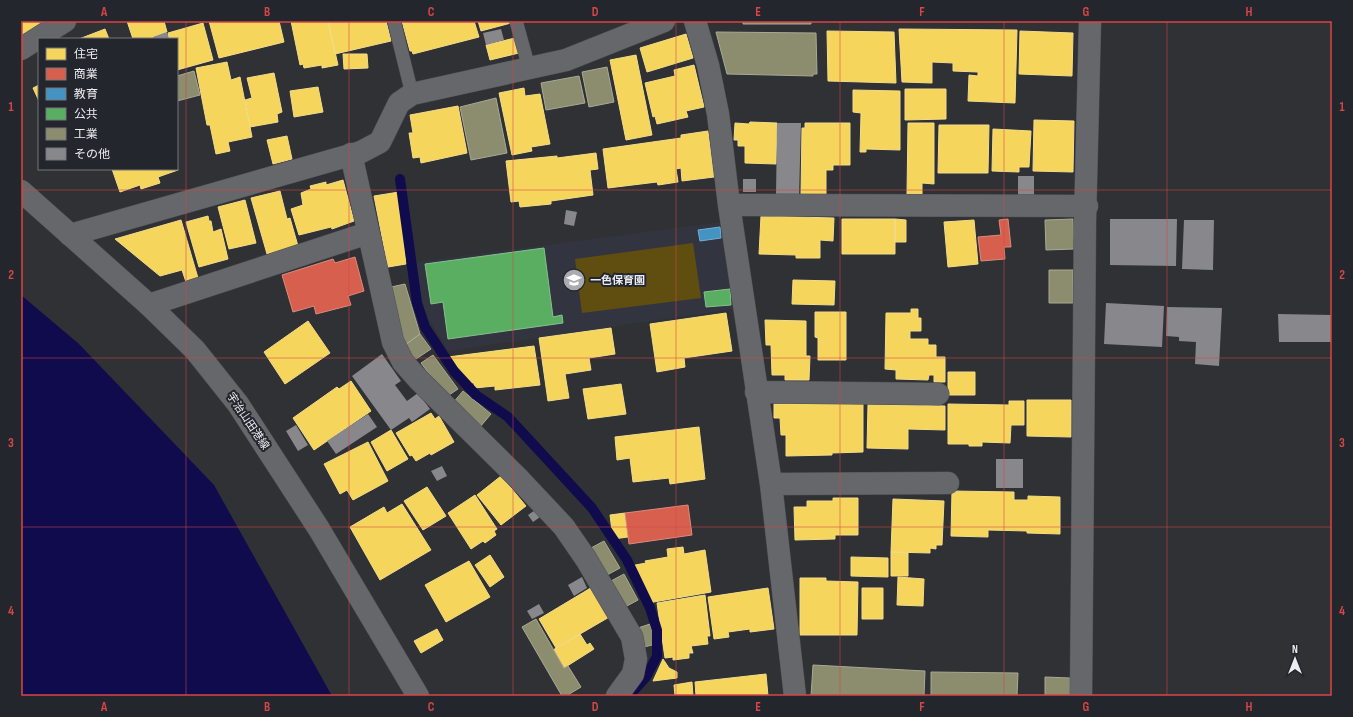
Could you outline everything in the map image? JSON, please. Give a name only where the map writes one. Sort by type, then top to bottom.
[{"type":"street","points":[[38,38],[65,21]]},
{"type":"street","points":[[70,235],[361,152],[380,142],[399,103],[412,94],[566,60],[664,21]]},
{"type":"street","points":[[695,21],[708,65],[718,114],[729,205],[771,484],[795,696]]},
{"type":"street","points":[[1081,696],[1085,222],[1087,206],[1090,21]]},
{"type":"street","points":[[21,49],[38,38]]},
{"type":"street","points":[[351,154],[393,342],[403,362],[419,380],[519,479],[564,527],[586,559],[632,637],[636,659],[633,674],[617,696]]},
{"type":"street","name":"宇治山田港線","points":[[21,191],[149,305],[195,350],[238,404],[319,529],[418,696]]},
{"type":"street","points":[[729,205],[1087,206]]},
{"type":"street","points":[[149,305],[368,233]]},
{"type":"street","points":[[756,392],[938,394]]},
{"type":"street","points":[[771,484],[948,483]]},
{"type":"lane","points":[[394,21],[412,94]]},
{"type":"lane","points":[[516,21],[529,68]]},
{"type":"shaded area","name":"一色保育園","points":[[722,222],[733,309],[448,351],[428,318],[421,298],[416,262]]},
{"type":"shaded area","points":[[693,243],[701,298],[582,313],[575,259]]},
{"type":"shaded area","points":[[21,295],[79,344],[214,485],[332,696],[21,696]]},
{"type":"building: 住宅","points":[[21,21],[52,21],[21,40]]},
{"type":"building: 住宅","points":[[127,21],[164,21],[167,32],[153,38],[133,38]]},
{"type":"building: 住宅","points":[[209,21],[279,21],[284,42],[219,58]]},
{"type":"building: 住宅","points":[[291,21],[328,21],[338,65],[322,68],[322,65],[304,68],[303,64],[300,65]]},
{"type":"building: 住宅","points":[[328,21],[386,21],[391,41],[335,54]]},
{"type":"building: 住宅","points":[[402,21],[474,21],[479,37],[413,54],[412,51],[410,51]]},
{"type":"building: 住宅","points":[[478,21],[511,21],[511,23],[481,31]]},
{"type":"building: 住宅","points":[[203,23],[213,60],[178,70],[178,38],[169,38],[168,33]]},
{"type":"building: 住宅","points":[[105,29],[109,38],[82,38]]},
{"type":"building: 住宅","points":[[899,29],[1017,30],[1015,103],[968,101],[969,75],[978,76],[978,72],[953,71],[953,63],[932,62],[932,83],[902,82]]},
{"type":"building: 住宅","points":[[827,31],[894,32],[896,83],[828,81]]},
{"type":"building: 住宅","points":[[1020,31],[1073,33],[1072,76],[1019,74]]},
{"type":"building: 住宅","points":[[686,34],[693,58],[647,72],[640,48]]},
{"type":"building: 住宅","points":[[515,38],[519,53],[490,60],[486,45]]},
{"type":"building: 住宅","points":[[343,54],[367,54],[368,68],[344,69]]},
{"type":"building: 住宅","points":[[636,55],[652,135],[626,140],[610,60]]},
{"type":"building: 住宅","points":[[227,62],[231,80],[240,77],[252,137],[228,142],[230,151],[216,154],[210,125],[207,125],[196,68]]},
{"type":"building: 住宅","points":[[694,65],[704,107],[686,111],[688,117],[657,124],[655,116],[653,117],[645,83],[675,76],[674,70]]},
{"type":"building: 住宅","points":[[274,73],[282,112],[277,114],[278,122],[250,127],[245,100],[252,98],[247,78]]},
{"type":"building: 住宅","points":[[38,86],[38,99],[33,88]]},
{"type":"building: 住宅","points":[[318,87],[323,112],[294,117],[290,91]]},
{"type":"building: 住宅","points":[[524,88],[525,96],[540,94],[550,144],[531,147],[532,151],[512,155],[499,93]]},
{"type":"building: 住宅","points":[[905,89],[946,89],[946,119],[905,120]]},
{"type":"building: 住宅","points":[[853,90],[900,91],[900,150],[866,149],[866,152],[860,152],[861,113],[853,112]]},
{"type":"building: 住宅","points":[[458,106],[467,153],[421,163],[420,157],[413,158],[409,133],[413,133],[410,115]]},
{"type":"building: 住宅","points":[[1034,120],[1074,121],[1073,172],[1033,171]]},
{"type":"building: 住宅","points":[[750,122],[777,123],[776,164],[745,163],[745,146],[738,146],[738,140],[734,140],[735,123],[749,124]]},
{"type":"building: 住宅","points":[[805,123],[850,123],[850,165],[833,165],[833,170],[826,170],[826,195],[801,195],[802,128],[805,128]]},
{"type":"building: 住宅","points":[[908,123],[934,123],[934,184],[922,183],[922,194],[907,194]]},
{"type":"building: 住宅","points":[[939,125],[989,125],[988,173],[938,173]]},
{"type":"building: 住宅","points":[[993,129],[1031,131],[1029,167],[1019,167],[1019,172],[992,171]]},
{"type":"building: 住宅","points":[[708,131],[714,177],[682,181],[681,168],[676,169],[678,182],[658,185],[657,182],[608,188],[603,149],[681,138],[681,135]]},
{"type":"building: 住宅","points":[[287,136],[292,159],[273,164],[267,140]]},
{"type":"building: 住宅","points":[[596,153],[598,169],[590,170],[593,195],[551,201],[551,204],[520,207],[519,201],[511,202],[506,161],[557,156],[557,158]]},
{"type":"building: 住宅","points":[[112,170],[178,170],[158,177],[160,183],[141,189],[140,185],[120,192]]},
{"type":"building: 住宅","points":[[343,180],[354,221],[332,229],[331,227],[299,235],[291,209],[303,205],[301,193],[311,189],[310,186],[326,182],[326,185]]},
{"type":"building: 住宅","points":[[280,191],[287,219],[290,218],[298,246],[267,254],[251,198]]},
{"type":"building: 住宅","points":[[399,192],[406,264],[388,267],[374,196]]},
{"type":"building: 住宅","points":[[245,200],[256,243],[229,249],[218,207]]},
{"type":"building: 住宅","points":[[208,216],[209,221],[211,221],[213,232],[221,229],[228,259],[199,267],[186,222]]},
{"type":"building: 住宅","points":[[761,216],[834,218],[833,241],[820,240],[820,258],[796,258],[796,255],[759,254]]},
{"type":"building: 住宅","points":[[842,219],[895,219],[895,254],[842,254]]},
{"type":"building: 住宅","points":[[895,219],[906,220],[906,242],[895,242]]},
{"type":"building: 住宅","points":[[181,220],[198,278],[186,282],[182,270],[160,276],[115,239]]},
{"type":"building: 住宅","points":[[974,220],[978,264],[948,267],[944,222]]},
{"type":"building: 住宅","points":[[793,280],[835,281],[834,305],[792,304]]},
{"type":"building: 住宅","points":[[911,309],[918,309],[918,318],[921,318],[921,331],[910,331],[910,339],[928,339],[928,345],[936,345],[936,357],[945,357],[945,382],[934,382],[934,375],[929,375],[928,380],[896,379],[896,370],[885,369],[886,313],[911,313]]},
{"type":"building: 住宅","points":[[815,312],[846,312],[846,360],[818,360],[818,338],[815,337]]},
{"type":"building: 住宅","points":[[726,313],[732,351],[684,358],[685,367],[657,372],[650,324]]},
{"type":"building: 住宅","points":[[765,320],[806,321],[806,356],[810,356],[809,380],[785,380],[785,375],[772,375],[771,345],[766,345]]},
{"type":"building: 住宅","points":[[308,321],[330,353],[285,384],[264,352]]},
{"type":"building: 住宅","points":[[611,328],[615,354],[589,358],[591,370],[565,374],[569,398],[548,401],[539,338]]},
{"type":"building: 住宅","points":[[534,346],[540,385],[495,390],[495,386],[474,388],[474,383],[468,383],[448,357]]},
{"type":"building: 住宅","points":[[948,372],[975,372],[975,395],[948,395]]},
{"type":"building: 住宅","points":[[351,381],[371,411],[314,450],[293,418],[337,387],[339,389]]},
{"type":"building: 住宅","points":[[621,384],[626,414],[588,419],[583,389]]},
{"type":"building: 住宅","points":[[1027,400],[1071,400],[1071,437],[1027,436]]},
{"type":"building: 住宅","points":[[1009,401],[1024,401],[1024,425],[1011,425],[1010,443],[982,442],[982,446],[969,446],[969,444],[948,444],[948,404],[1009,405]]},
{"type":"building: 住宅","points":[[863,403],[863,452],[832,453],[832,455],[786,456],[786,435],[781,435],[780,418],[774,418],[774,404]]},
{"type":"building: 住宅","points":[[868,404],[945,406],[945,430],[908,429],[908,449],[867,448]]},
{"type":"building: 住宅","points":[[431,413],[435,419],[439,416],[454,442],[431,455],[430,453],[416,461],[412,455],[410,456],[396,433]]},
{"type":"building: 住宅","points":[[699,427],[705,479],[670,484],[669,478],[633,482],[630,458],[617,460],[615,437]]},
{"type":"building: 住宅","points":[[391,430],[408,459],[387,471],[371,442]]},
{"type":"building: 住宅","points":[[368,442],[388,481],[353,500],[347,490],[340,494],[324,464]]},
{"type":"building: 住宅","points":[[501,476],[526,506],[501,525],[477,495]]},
{"type":"building: 住宅","points":[[427,487],[446,516],[423,530],[404,501]]},
{"type":"building: 住宅","points":[[952,491],[1014,492],[1014,500],[1028,500],[1028,496],[1060,497],[1060,534],[988,530],[988,537],[951,536]]},
{"type":"building: 住宅","points":[[475,495],[497,529],[494,531],[496,535],[485,543],[483,541],[471,549],[448,513]]},
{"type":"building: 住宅","points":[[833,498],[858,498],[858,535],[835,535],[835,539],[795,540],[794,507],[807,507],[807,501],[833,501]]},
{"type":"building: 住宅","points":[[893,499],[944,501],[942,545],[936,545],[936,549],[930,548],[930,553],[891,552]]},
{"type":"building: 住宅","points":[[402,504],[431,550],[380,580],[350,527],[384,507],[387,513]]},
{"type":"building: 住宅","points":[[625,513],[628,537],[613,539],[610,515]]},
{"type":"building: 住宅","points":[[683,547],[684,554],[705,550],[711,592],[648,603],[630,566],[646,563],[645,561],[668,557],[667,549]]},
{"type":"building: 住宅","points":[[891,552],[908,553],[908,576],[891,576]]},
{"type":"building: 住宅","points":[[490,555],[504,577],[490,587],[475,565]]},
{"type":"building: 住宅","points":[[851,557],[888,558],[888,577],[851,576]]},
{"type":"building: 住宅","points":[[469,561],[490,597],[446,622],[425,585]]},
{"type":"building: 住宅","points":[[898,577],[924,579],[923,606],[897,605]]},
{"type":"building: 住宅","points":[[800,578],[826,578],[826,581],[858,582],[857,635],[800,635]]},
{"type":"building: 住宅","points":[[594,586],[611,616],[556,648],[539,619]]},
{"type":"building: 住宅","points":[[768,588],[774,629],[750,632],[750,629],[728,632],[729,637],[714,639],[708,597]]},
{"type":"building: 住宅","points":[[862,588],[883,588],[883,619],[862,619]]},
{"type":"building: 住宅","points":[[705,595],[710,636],[707,636],[708,644],[691,646],[693,653],[689,653],[689,658],[673,660],[673,657],[665,658],[657,603]]},
{"type":"building: 住宅","points":[[437,629],[443,640],[421,653],[414,641]]},
{"type":"building: 住宅","points":[[580,634],[587,645],[590,643],[594,649],[564,668],[553,650]]},
{"type":"building: 住宅","points":[[663,659],[669,668],[677,672],[677,678],[653,681]]},
{"type":"building: 住宅","points":[[766,674],[768,696],[696,696],[695,682]]},
{"type":"building: 住宅","points":[[692,682],[693,696],[675,696],[674,685]]},
{"type":"building: 商業","points":[[1008,219],[1011,247],[1004,247],[1005,259],[981,261],[978,237],[1001,235],[999,220]]},
{"type":"building: 商業","points":[[355,257],[364,291],[348,296],[351,305],[316,314],[314,306],[293,312],[282,275],[333,259],[335,263]]},
{"type":"building: 商業","points":[[688,505],[692,535],[629,544],[625,513]]},
{"type":"building: 教育","points":[[720,227],[721,238],[700,241],[698,230]]},
{"type":"building: 公共","points":[[544,248],[553,317],[562,315],[563,323],[448,339],[443,302],[431,304],[425,264]]},
{"type":"building: 公共","points":[[730,289],[731,305],[706,307],[704,292]]},
{"type":"building: 工業","points":[[743,21],[811,21],[811,24],[743,24]]},
{"type":"building: 工業","points":[[716,32],[816,33],[817,74],[813,74],[813,76],[727,74]]},
{"type":"building: 工業","points":[[607,67],[614,102],[589,107],[582,72]]},
{"type":"building: 工業","points":[[194,71],[200,95],[178,101],[178,76]]},
{"type":"building: 工業","points":[[579,76],[585,103],[546,110],[541,83]]},
{"type":"building: 工業","points":[[496,98],[507,153],[471,160],[460,107]]},
{"type":"building: 工業","points":[[1073,219],[1074,249],[1046,250],[1045,220]]},
{"type":"building: 工業","points":[[1049,270],[1073,270],[1073,303],[1049,303]]},
{"type":"building: 工業","points":[[405,284],[420,334],[405,345],[391,287]]},
{"type":"building: 工業","points":[[420,334],[431,349],[413,361],[405,345]]},
{"type":"building: 工業","points":[[433,355],[458,389],[446,397],[421,363]]},
{"type":"building: 工業","points":[[463,391],[491,414],[480,427],[452,404]]},
{"type":"building: 工業","points":[[604,541],[620,568],[607,575],[591,548]]},
{"type":"building: 工業","points":[[624,574],[638,600],[625,607],[611,581]]},
{"type":"building: 工業","points":[[536,619],[564,668],[568,666],[581,687],[566,696],[562,696],[522,627]]},
{"type":"building: 工業","points":[[650,624],[656,644],[644,647],[638,628]]},
{"type":"building: 工業","points":[[813,665],[925,671],[924,696],[811,696]]},
{"type":"building: 工業","points":[[931,672],[1018,673],[1017,696],[931,696]]},
{"type":"building: 工業","points":[[1045,677],[1070,678],[1070,696],[1045,696]]},
{"type":"building: その他","points":[[501,29],[504,40],[486,45],[483,33]]},
{"type":"building: その他","points":[[167,32],[169,38],[153,38]]},
{"type":"building: その他","points":[[777,123],[801,123],[799,197],[776,196]]},
{"type":"building: その他","points":[[1018,176],[1034,176],[1034,197],[1018,197]]},
{"type":"building: その他","points":[[743,179],[756,179],[756,192],[743,192]]},
{"type":"building: その他","points":[[566,210],[577,212],[574,226],[564,224]]},
{"type":"building: その他","points":[[1110,219],[1177,219],[1176,266],[1110,265]]},
{"type":"building: その他","points":[[1184,220],[1214,220],[1213,270],[1182,269]]},
{"type":"building: その他","points":[[1106,303],[1164,306],[1162,347],[1104,344]]},
{"type":"building: その他","points":[[1167,307],[1222,308],[1219,366],[1195,364],[1196,342],[1179,341],[1179,337],[1166,336]]},
{"type":"building: その他","points":[[1278,314],[1332,315],[1332,342],[1279,342]]},
{"type":"building: その他","points":[[382,354],[401,381],[395,385],[407,401],[418,393],[430,409],[412,422],[409,418],[391,430],[352,376]]},
{"type":"building: その他","points":[[368,414],[377,427],[336,454],[327,441]]},
{"type":"building: その他","points":[[296,425],[308,445],[298,451],[286,431]]},
{"type":"building: その他","points":[[996,459],[1023,459],[1023,488],[996,488]]},
{"type":"building: その他","points":[[442,466],[447,476],[437,481],[431,471]]},
{"type":"building: その他","points":[[538,508],[543,515],[533,522],[528,515]]},
{"type":"building: その他","points":[[582,577],[587,588],[574,596],[568,585]]},
{"type":"building: その他","points":[[539,604],[544,613],[532,619],[527,611]]},
{"type":"waterway","points":[[400,179],[417,303],[425,327],[454,371],[476,395],[508,417],[592,508],[627,560],[650,608],[657,630],[657,656],[646,677],[629,696]]},
{"type":"place","name":"一色保育園","points":[[574,280]]}]
